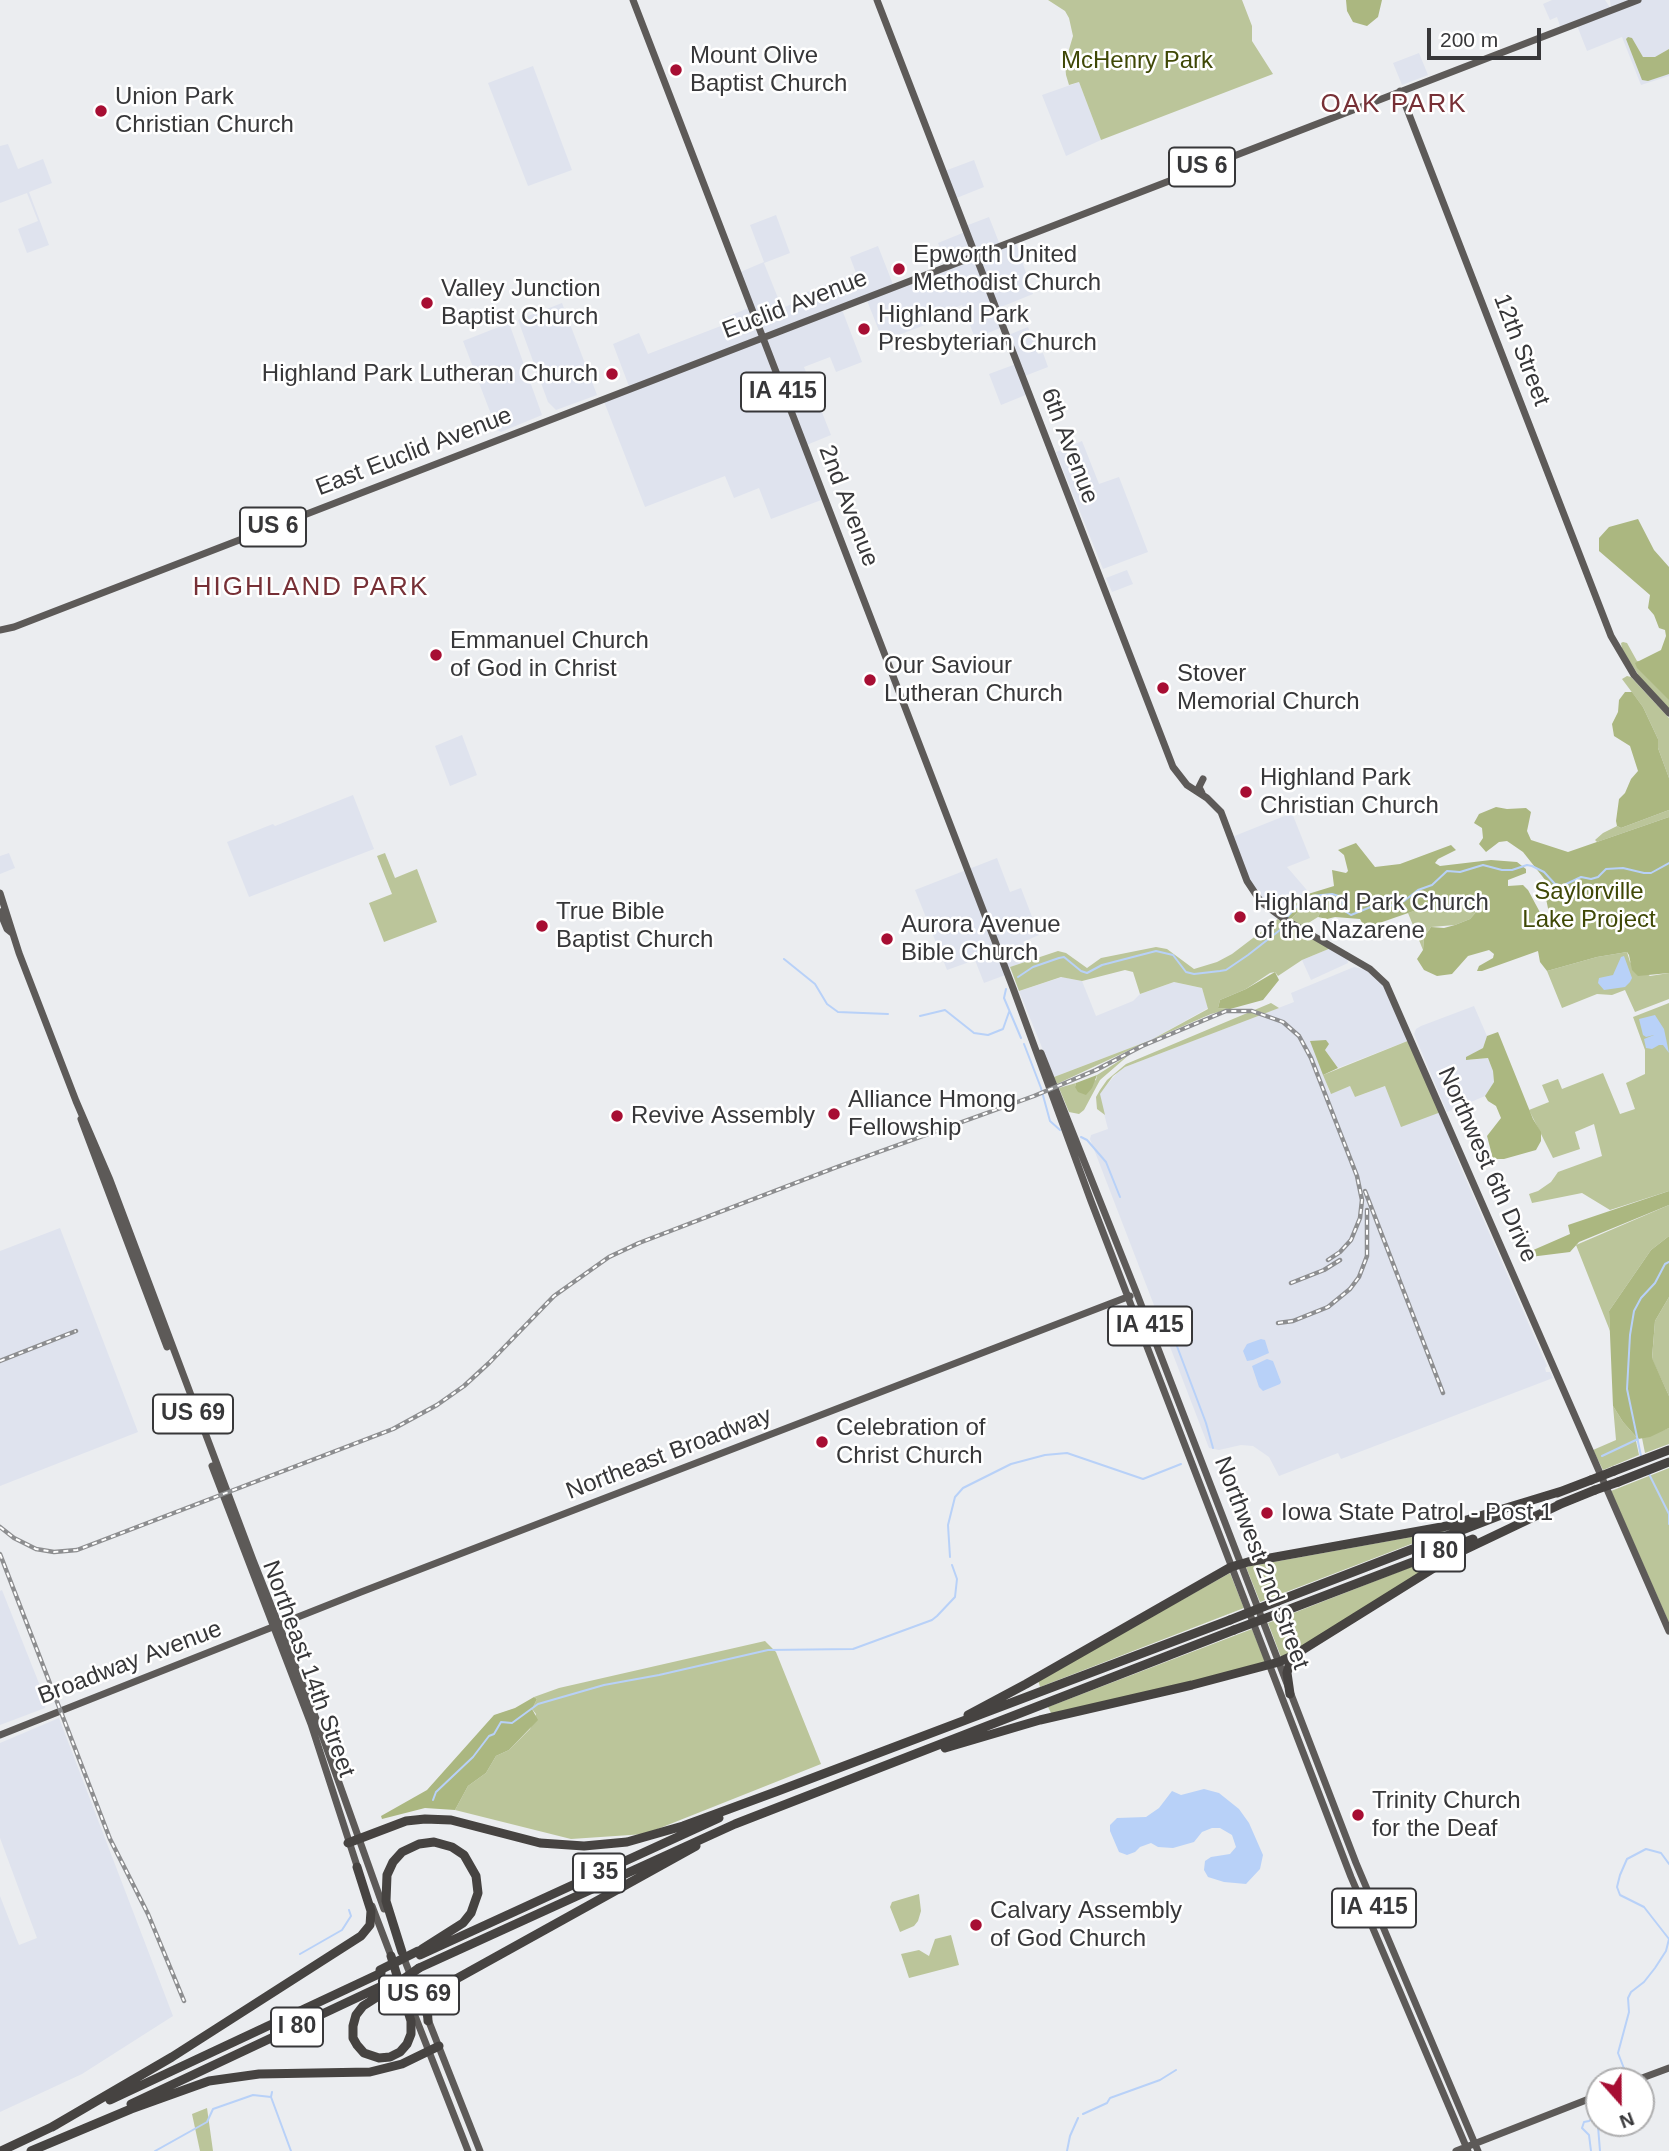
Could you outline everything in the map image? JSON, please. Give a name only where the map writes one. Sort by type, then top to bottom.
[{"type":"highway","name":"I 80","points":[[1031,1696],[1669,1450]]},
{"type":"highway","name":"I 80","points":[[177,2087],[207,2068],[387,1987],[422,1967],[673,1850],[1054,1699],[1665,1463]]},
{"type":"highway","points":[[870,1757],[982,1709],[1236,1565],[1447,1526],[1562,1491]]},
{"type":"highway","points":[[877,1770],[1040,1720],[1274,1664],[1306,1648],[1458,1553],[1563,1503]]},
{"type":"highway","points":[[1290,1693],[1288,1666],[1306,1648]]},
{"type":"highway","name":"I 35","points":[[419,1953],[778,1791],[1031,1696]]},
{"type":"highway","points":[[348,1843],[414,1819],[443,1819],[540,1843],[569,1846],[613,1845],[649,1837],[778,1791]]},
{"type":"highway","points":[[428,2021],[426,2010],[429,2000],[443,1986],[661,1864],[785,1805]]},
{"type":"highway","points":[[402,1952],[386,1901],[387,1875],[402,1852],[419,1844],[434,1842],[458,1850],[471,1865],[478,1882],[477,1902],[457,1928],[419,1953]]},
{"type":"highway","points":[[52,2127],[172,2057],[366,1932],[371,1921],[370,1911],[357,1867]]},
{"type":"highway","name":"I 80","points":[[3,2150],[419,1953]]},
{"type":"highway","points":[[387,1987],[362,2006],[353,2026],[353,2038],[357,2045],[364,2053],[379,2058],[400,2052],[411,2034],[411,2021],[391,1956]]},
{"type":"highway","points":[[31,2151],[177,2087],[260,2074],[370,2072],[392,2067],[439,2046]]},
{"type":"main road","name":"2nd Avenue","points":[[633,0],[967,869]]},
{"type":"main road","name":"6th Avenue","points":[[877,0],[1170,761],[1186,785]]},
{"type":"main road","name":"Euclid Avenue","points":[[710,358],[1638,0]]},
{"type":"main road","name":"12th Street","points":[[1400,91],[1606,624],[1634,675],[1669,713]]},
{"type":"main road","name":"East Euclid Avenue","points":[[0,630],[14,627],[710,358]]},
{"type":"main road","name":"East Euclid Avenue","points":[[0,636],[14,627]]},
{"type":"main road","points":[[1203,779],[1199,787],[1205,796]]},
{"type":"main road","name":"Northwest 6th Drive","points":[[1186,785],[1215,804],[1225,819],[1247,881],[1261,902],[1284,919],[1375,973],[1391,993],[1669,1631]]},
{"type":"main road","name":"Northwest 2nd Street","points":[[967,869],[1128,1297],[1236,1565]]},
{"type":"main road","name":"US 69","points":[[0,893],[13,928],[12,933],[76,1101]]},
{"type":"main road","name":"US 69","points":[[0,912],[7,929],[12,933]]},
{"type":"main road","name":"Northwest 2nd Street","points":[[1013,988],[1137,1294],[1378,1944],[1467,2149]]},
{"type":"main road","name":"Northeast 14th Street","points":[[76,1101],[110,1201],[480,2151]]},
{"type":"main road","name":"Northeast 14th Street","points":[[76,1101],[95,1141],[277,1626],[319,1747],[348,1843],[468,2151]]},
{"type":"main road","name":"Northeast Broadway","points":[[277,1626],[1137,1294]]},
{"type":"main road","name":"Broadway Avenue","points":[[0,1735],[277,1626]]},
{"type":"main road","name":"Northwest 2nd Street","points":[[1274,1664],[1290,1693],[1360,1874],[1476,2147]]},
{"type":"main road","points":[[1456,2151],[1476,2147],[1585,2101]]},
{"type":"shaded area","points":[[1552,0],[1605,0],[1611,9],[1610,0],[1669,0],[1669,76],[1641,85],[1622,37],[1587,51],[1576,23],[1561,29],[1557,17],[1550,20],[1543,4]]},
{"type":"shaded area","points":[[1419,53],[1428,75],[1402,85],[1393,63]]},
{"type":"shaded area","points":[[533,66],[572,170],[528,186],[488,83]]},
{"type":"shaded area","points":[[1079,82],[1101,140],[1066,156],[1042,95]]},
{"type":"shaded area","points":[[8,144],[18,169],[43,159],[52,183],[29,192],[49,245],[27,253],[18,229],[38,221],[27,193],[0,203],[0,146]]},
{"type":"shaded area","points":[[974,160],[984,187],[954,199],[942,172]]},
{"type":"shaded area","points":[[776,215],[790,253],[764,263],[782,308],[807,298],[805,293],[856,273],[850,257],[878,246],[894,287],[948,266],[938,243],[965,232],[963,227],[989,217],[1000,245],[1015,240],[1033,294],[996,309],[1003,327],[975,338],[962,305],[936,315],[938,320],[883,341],[866,298],[841,307],[862,362],[836,372],[830,357],[804,367],[831,435],[804,446],[824,499],[771,519],[759,488],[734,498],[725,476],[645,507],[603,399],[630,389],[613,344],[639,333],[648,354],[726,324],[724,318],[751,307],[738,273],[764,262],[750,225]]},
{"type":"shaded area","points":[[562,303],[597,395],[556,410],[548,402],[518,320]]},
{"type":"shaded area","points":[[509,323],[542,415],[501,432],[497,430],[463,341]]},
{"type":"shaded area","points":[[1028,327],[1038,354],[1043,353],[1048,367],[1022,377],[1028,394],[1001,405],[989,374],[1016,364],[1006,336]]},
{"type":"shaded area","points":[[1082,441],[1099,484],[1119,477],[1148,552],[1103,569],[1056,452]]},
{"type":"shaded area","points":[[1127,570],[1133,584],[1112,592],[1106,578]]},
{"type":"shaded area","points":[[462,735],[477,775],[450,786],[435,746]]},
{"type":"shaded area","points":[[353,795],[374,849],[249,897],[227,842]]},
{"type":"shaded area","points":[[1292,813],[1310,858],[1287,867],[1312,896],[1284,919],[1256,897],[1232,837]]},
{"type":"shaded area","points":[[9,853],[15,868],[0,874],[0,856]]},
{"type":"shaded area","points":[[997,858],[1010,892],[1021,888],[1039,935],[1023,942],[1030,960],[1006,969],[1008,974],[984,983],[975,960],[947,970],[915,890]]},
{"type":"shaded area","points":[[1331,948],[1347,958],[1348,963],[1311,980],[1302,960]]},
{"type":"shaded area","points":[[1354,967],[1367,970],[1385,985],[1410,1040],[1338,1068],[1325,1050],[1311,1041],[1330,1093],[1350,1086],[1355,1097],[1385,1086],[1441,1112],[1455,1143],[1451,1145],[1547,1366],[1546,1372],[1550,1372],[1553,1378],[1341,1459],[1338,1453],[1279,1476],[1269,1457],[1253,1446],[1241,1445],[1219,1450],[1209,1448],[1090,1139],[1091,1135],[1108,1129],[1099,1094],[1125,1067],[1294,1002],[1291,993]]},
{"type":"shaded area","points":[[1062,977],[1082,981],[1096,1016],[1133,1001],[1140,994],[1174,982],[1202,988],[1208,1008],[1151,1040],[1054,1077],[1019,991]]},
{"type":"shaded area","points":[[1474,1006],[1487,1036],[1483,1048],[1467,1057],[1470,1060],[1488,1058],[1494,1082],[1485,1096],[1447,1112],[1414,1034],[1421,1026]]},
{"type":"shaded area","points":[[60,1228],[138,1432],[0,1486],[0,1251]]},
{"type":"shaded area","points":[[2,1590],[46,1701],[45,1708],[0,1725],[0,1591]]},
{"type":"shaded area","points":[[59,1718],[173,2016],[82,2074],[0,2112],[0,1896],[19,1945],[37,1938],[0,1838],[0,1743]]},
{"type":"green space","name":"McHenry Park","points":[[1048,0],[1242,0],[1252,26],[1252,41],[1273,74],[1101,140],[1079,82],[1069,85],[1066,75],[1065,63],[1073,36],[1069,18],[1065,11]]},
{"type":"green space","points":[[1346,0],[1382,0],[1378,17],[1367,26],[1353,22],[1347,11]]},
{"type":"green space","points":[[1632,38],[1643,57],[1655,57],[1669,49],[1669,74],[1648,81],[1642,80],[1626,39]]},
{"type":"green space","points":[[1638,519],[1654,550],[1669,567],[1669,700],[1635,663],[1661,650],[1666,636],[1665,630],[1659,628],[1648,608],[1650,595],[1599,551],[1599,538],[1609,527]]},
{"type":"green space","points":[[1623,642],[1627,643],[1637,661],[1669,665],[1669,709],[1643,682],[1622,649]]},
{"type":"green space","points":[[1631,677],[1669,718],[1669,778],[1658,748],[1658,739],[1643,707],[1622,679]]},
{"type":"green space","points":[[1625,692],[1632,692],[1643,707],[1658,739],[1658,748],[1669,778],[1669,810],[1621,828],[1616,821],[1619,799],[1638,771],[1630,746],[1614,736],[1612,724],[1618,712],[1619,700]]},
{"type":"green space","name":"Saylorville Lake Project","points":[[1496,807],[1526,808],[1531,812],[1527,831],[1531,840],[1568,852],[1669,817],[1669,973],[1638,976],[1632,970],[1627,952],[1547,971],[1540,962],[1538,951],[1477,971],[1479,966],[1493,958],[1494,954],[1489,950],[1468,956],[1452,974],[1437,976],[1424,970],[1417,959],[1423,950],[1424,937],[1431,927],[1455,925],[1470,919],[1477,911],[1477,902],[1460,895],[1365,928],[1360,919],[1318,917],[1321,911],[1339,904],[1340,898],[1334,896],[1307,902],[1290,920],[1282,915],[1308,894],[1334,886],[1332,870],[1346,873],[1348,871],[1344,855],[1338,850],[1356,843],[1375,867],[1400,864],[1451,845],[1456,850],[1435,863],[1440,866],[1491,860],[1517,862],[1526,869],[1526,873],[1508,880],[1508,886],[1523,885],[1543,918],[1548,916],[1546,881],[1523,852],[1507,841],[1499,842],[1486,852],[1479,844],[1483,838],[1482,828],[1474,823],[1479,814]]},
{"type":"green space","points":[[1669,810],[1669,817],[1597,842],[1595,840],[1617,826],[1621,828]]},
{"type":"green space","points":[[385,853],[395,878],[417,869],[437,922],[384,942],[369,903],[392,894],[377,856]]},
{"type":"green space","points":[[1459,895],[1477,902],[1477,911],[1470,919],[1455,925],[1431,927],[1424,937],[1423,950],[1408,913]]},
{"type":"green space","points":[[1334,896],[1341,898],[1339,905],[1321,911],[1318,917],[1302,927],[1290,920],[1307,902]]},
{"type":"green space","points":[[1278,919],[1331,948],[1302,960],[1278,976],[1275,972],[1270,973],[1246,989],[1220,1000],[1218,1008],[1230,1009],[1211,1014],[1151,1040],[1208,1009],[1202,988],[1174,982],[1140,994],[1133,972],[1125,970],[1082,981],[1061,977],[1019,991],[1010,967],[1058,951],[1066,953],[1087,968],[1101,958],[1156,947],[1167,949],[1194,969],[1232,954]]},
{"type":"green space","points":[[1627,952],[1630,962],[1650,976],[1669,973],[1669,999],[1635,1012],[1625,990],[1612,995],[1597,994],[1562,1008],[1547,971]]},
{"type":"green space","points":[[1275,972],[1279,980],[1263,1000],[1230,1009],[1218,1008],[1220,1000]]},
{"type":"green space","points":[[1271,1003],[1279,1008],[1125,1067],[1113,1076],[1100,1094],[1105,1115],[1097,1109],[1096,1097],[1100,1090],[1107,1080],[1126,1064]]},
{"type":"green space","points":[[1669,1003],[1669,1191],[1610,1210],[1582,1193],[1532,1203],[1529,1194],[1551,1182],[1558,1172],[1602,1156],[1594,1124],[1575,1132],[1580,1149],[1553,1158],[1529,1110],[1549,1102],[1542,1085],[1558,1079],[1562,1089],[1603,1073],[1620,1114],[1635,1109],[1626,1083],[1645,1074],[1645,1050],[1633,1017]]},
{"type":"green space","points":[[1498,1032],[1533,1119],[1541,1132],[1541,1141],[1536,1150],[1504,1159],[1493,1159],[1487,1136],[1501,1118],[1496,1106],[1485,1096],[1494,1082],[1493,1071],[1488,1058],[1466,1060],[1466,1057],[1483,1048],[1487,1036]]},
{"type":"green space","points":[[1151,1040],[1057,1084],[1054,1077]]},
{"type":"green space","points":[[1326,1040],[1329,1044],[1325,1050],[1338,1068],[1323,1075],[1310,1041]]},
{"type":"green space","points":[[1410,1040],[1441,1112],[1401,1127],[1385,1086],[1355,1097],[1350,1086],[1331,1094],[1323,1075]]},
{"type":"green space","points":[[1130,1054],[1100,1080],[1084,1110],[1079,1114],[1069,1112],[1059,1088],[1076,1083],[1075,1087],[1096,1080],[1097,1075]]},
{"type":"green space","points":[[1097,1075],[1086,1095],[1078,1092],[1076,1083]]},
{"type":"green space","points":[[1669,1191],[1669,1205],[1579,1242],[1570,1252],[1530,1257],[1531,1251],[1570,1234],[1568,1225]]},
{"type":"green space","points":[[1669,1205],[1669,1236],[1651,1250],[1609,1311],[1610,1331],[1576,1245]]},
{"type":"green space","points":[[1669,1236],[1669,1297],[1655,1321],[1652,1358],[1669,1396],[1669,1428],[1650,1437],[1638,1439],[1613,1406],[1609,1311],[1651,1250]]},
{"type":"green space","points":[[1669,1297],[1669,1396],[1652,1359],[1655,1321]]},
{"type":"green space","points":[[1613,1406],[1638,1439],[1636,1441],[1639,1455],[1603,1470],[1593,1450],[1616,1440]]},
{"type":"green space","points":[[1669,1428],[1669,1444],[1645,1453],[1642,1438]]},
{"type":"green space","points":[[1669,1468],[1669,1623],[1611,1491]]},
{"type":"green space","points":[[1458,1526],[1260,1602],[1246,1567],[1411,1537]]},
{"type":"green space","points":[[1457,1549],[1294,1652],[1281,1657],[1268,1623]]},
{"type":"green space","points":[[1230,1573],[1244,1608],[1040,1687],[1038,1680]]},
{"type":"green space","points":[[1252,1629],[1266,1664],[1052,1715],[1048,1707]]},
{"type":"green space","points":[[765,1641],[776,1652],[821,1764],[645,1834],[571,1839],[455,1810],[468,1786],[486,1773],[496,1756],[509,1750],[530,1729],[536,1714],[532,1709],[537,1699],[534,1697],[559,1688]]},
{"type":"green space","points":[[534,1697],[537,1699],[532,1709],[538,1720],[509,1750],[496,1756],[486,1773],[468,1786],[455,1810],[425,1808],[382,1819],[381,1816],[427,1790],[494,1715],[515,1708]]},
{"type":"green space","points":[[919,1894],[921,1911],[918,1921],[914,1926],[900,1932],[890,1907],[892,1902]]},
{"type":"green space","points":[[951,1935],[959,1965],[909,1978],[901,1954],[919,1950],[929,1956],[935,1939]]},
{"type":"green space","points":[[207,2108],[213,2151],[200,2151],[192,2114]]},
{"type":"water","points":[[1624,956],[1632,978],[1630,982],[1625,987],[1604,990],[1598,983],[1599,978],[1613,975]]},
{"type":"water","points":[[1655,1015],[1664,1029],[1669,1053],[1663,1045],[1646,1048],[1644,1039],[1654,1035],[1643,1035],[1639,1019]]},
{"type":"water","points":[[1265,1340],[1269,1353],[1247,1361],[1243,1351],[1247,1344]]},
{"type":"water","points":[[1267,1359],[1273,1361],[1281,1382],[1263,1391],[1252,1366]]},
{"type":"water","points":[[1204,1789],[1219,1793],[1239,1809],[1249,1823],[1263,1855],[1260,1869],[1246,1884],[1208,1877],[1204,1870],[1205,1861],[1211,1857],[1230,1854],[1236,1847],[1232,1835],[1220,1828],[1202,1832],[1194,1842],[1173,1848],[1158,1847],[1151,1843],[1127,1855],[1119,1852],[1110,1831],[1110,1825],[1117,1818],[1146,1817],[1159,1808],[1172,1791],[1181,1795]]},
{"type":"waterway","points":[[1287,917],[1303,900],[1312,896],[1332,894],[1342,897],[1343,910],[1351,915],[1373,906],[1387,907],[1432,885],[1447,871],[1460,872],[1483,865],[1502,870],[1532,866],[1544,872],[1555,884],[1562,886],[1581,877],[1598,877],[1606,869],[1623,868],[1651,873],[1669,863]]},
{"type":"waterway","points":[[1018,977],[1033,967],[1064,957],[1087,973],[1102,965],[1156,951],[1173,955],[1186,972],[1194,974],[1226,970],[1280,930],[1283,924]]},
{"type":"waterway","points":[[784,959],[815,984],[827,1004],[838,1012],[888,1014]]},
{"type":"waterway","points":[[1006,989],[1004,998],[1021,1038]]},
{"type":"waterway","points":[[920,1016],[945,1010],[974,1033],[988,1035],[1003,1029],[1009,1012]]},
{"type":"waterway","points":[[1024,1044],[1050,1121],[1060,1130]]},
{"type":"waterway","points":[[1081,1137],[1087,1140],[1106,1162],[1120,1197]]},
{"type":"waterway","points":[[1641,1456],[1627,1389],[1630,1335],[1634,1311],[1669,1262]]},
{"type":"waterway","points":[[1172,1333],[1213,1448]]},
{"type":"waterway","points":[[1602,1456],[1638,1439]]},
{"type":"waterway","points":[[950,1557],[948,1525],[955,1497],[963,1488],[1011,1464],[1045,1455],[1067,1453],[1143,1479],[1181,1464]]},
{"type":"waterway","points":[[1649,1474],[1669,1514],[1669,1524]]},
{"type":"waterway","points":[[433,1800],[436,1792],[473,1757],[501,1722],[512,1723],[538,1704],[604,1685],[768,1650],[853,1649],[937,1616],[955,1597],[957,1579],[952,1565]]},
{"type":"waterway","points":[[1623,2067],[1618,2053],[1629,2012],[1628,1998],[1655,1968],[1666,1951],[1669,1939],[1644,1907],[1620,1895],[1617,1887],[1627,1859],[1646,1849],[1661,1853],[1669,1864]]},
{"type":"waterway","points":[[300,1954],[342,1930],[351,1916],[349,1910]]},
{"type":"waterway","points":[[1083,2114],[1107,2103],[1110,2098],[1160,2080],[1176,2070]]},
{"type":"waterway","points":[[272,2092],[271,2097],[291,2151]]},
{"type":"waterway","points":[[155,2151],[207,2122],[213,2109],[253,2095],[271,2097]]},
{"type":"waterway","points":[[1067,2151],[1078,2118]]},
{"type":"waterway","points":[[1585,2122],[1582,2128],[1585,2131]]},
{"type":"waterway","points":[[1589,2137],[1591,2151]]},
{"type":"waterway","points":[[1599,2137],[1600,2151]]},
{"type":"railway","points":[[0,1527],[36,1549],[54,1552],[77,1550],[393,1429],[437,1405],[464,1386],[554,1296],[609,1257],[837,1167],[1034,1096],[1226,1011],[1252,1011],[1283,1022],[1299,1036],[1311,1058],[1357,1176],[1362,1200],[1360,1218],[1351,1240],[1328,1260]]},
{"type":"railway","points":[[1365,1191],[1443,1393]]},
{"type":"railway","points":[[1278,1323],[1293,1321],[1328,1307],[1350,1289],[1359,1277],[1367,1256],[1367,1210]]},
{"type":"railway","points":[[1291,1283],[1324,1270],[1340,1260]]},
{"type":"railway","points":[[0,1361],[76,1331]]},
{"type":"railway","points":[[0,1554],[110,1839],[148,1914],[184,2001]]},
{"type":"place","name":"Mount Olive Baptist Church","points":[[676,70]]},
{"type":"place","name":"Union Park Christian Church","points":[[101,111]]},
{"type":"place","name":"Epworth United Methodist Church","points":[[899,269]]},
{"type":"place","name":"Valley Junction Baptist Church","points":[[427,303]]},
{"type":"place","name":"Highland Park Presbyterian Church","points":[[864,329]]},
{"type":"place","name":"Highland Park Lutheran Church","points":[[612,374]]},
{"type":"place","name":"Emmanuel Church of God in Christ","points":[[436,655]]},
{"type":"place","name":"Our Saviour Lutheran Church","points":[[870,680]]},
{"type":"place","name":"Stover Memorial Church","points":[[1163,688]]},
{"type":"place","name":"Highland Park Christian Church","points":[[1246,792]]},
{"type":"place","name":"Highland Park Church of the Nazarene","points":[[1240,917]]},
{"type":"place","name":"True Bible Baptist Church","points":[[542,926]]},
{"type":"place","name":"Aurora Avenue Bible Church","points":[[887,939]]},
{"type":"place","name":"Alliance Hmong Fellowship","points":[[834,1114]]},
{"type":"place","name":"Revive Assembly","points":[[617,1116]]},
{"type":"place","name":"Celebration of Christ Church","points":[[822,1442]]},
{"type":"place","name":"Iowa State Patrol - Post 1","points":[[1267,1513]]},
{"type":"place","name":"Trinity Church for the Deaf","points":[[1358,1815]]},
{"type":"place","name":"Calvary Assembly of God Church","points":[[976,1925]]},
{"type":"district","name":"OAK PARK","points":[[1394,105]]},
{"type":"district","name":"HIGHLAND PARK","points":[[311,588]]}]
